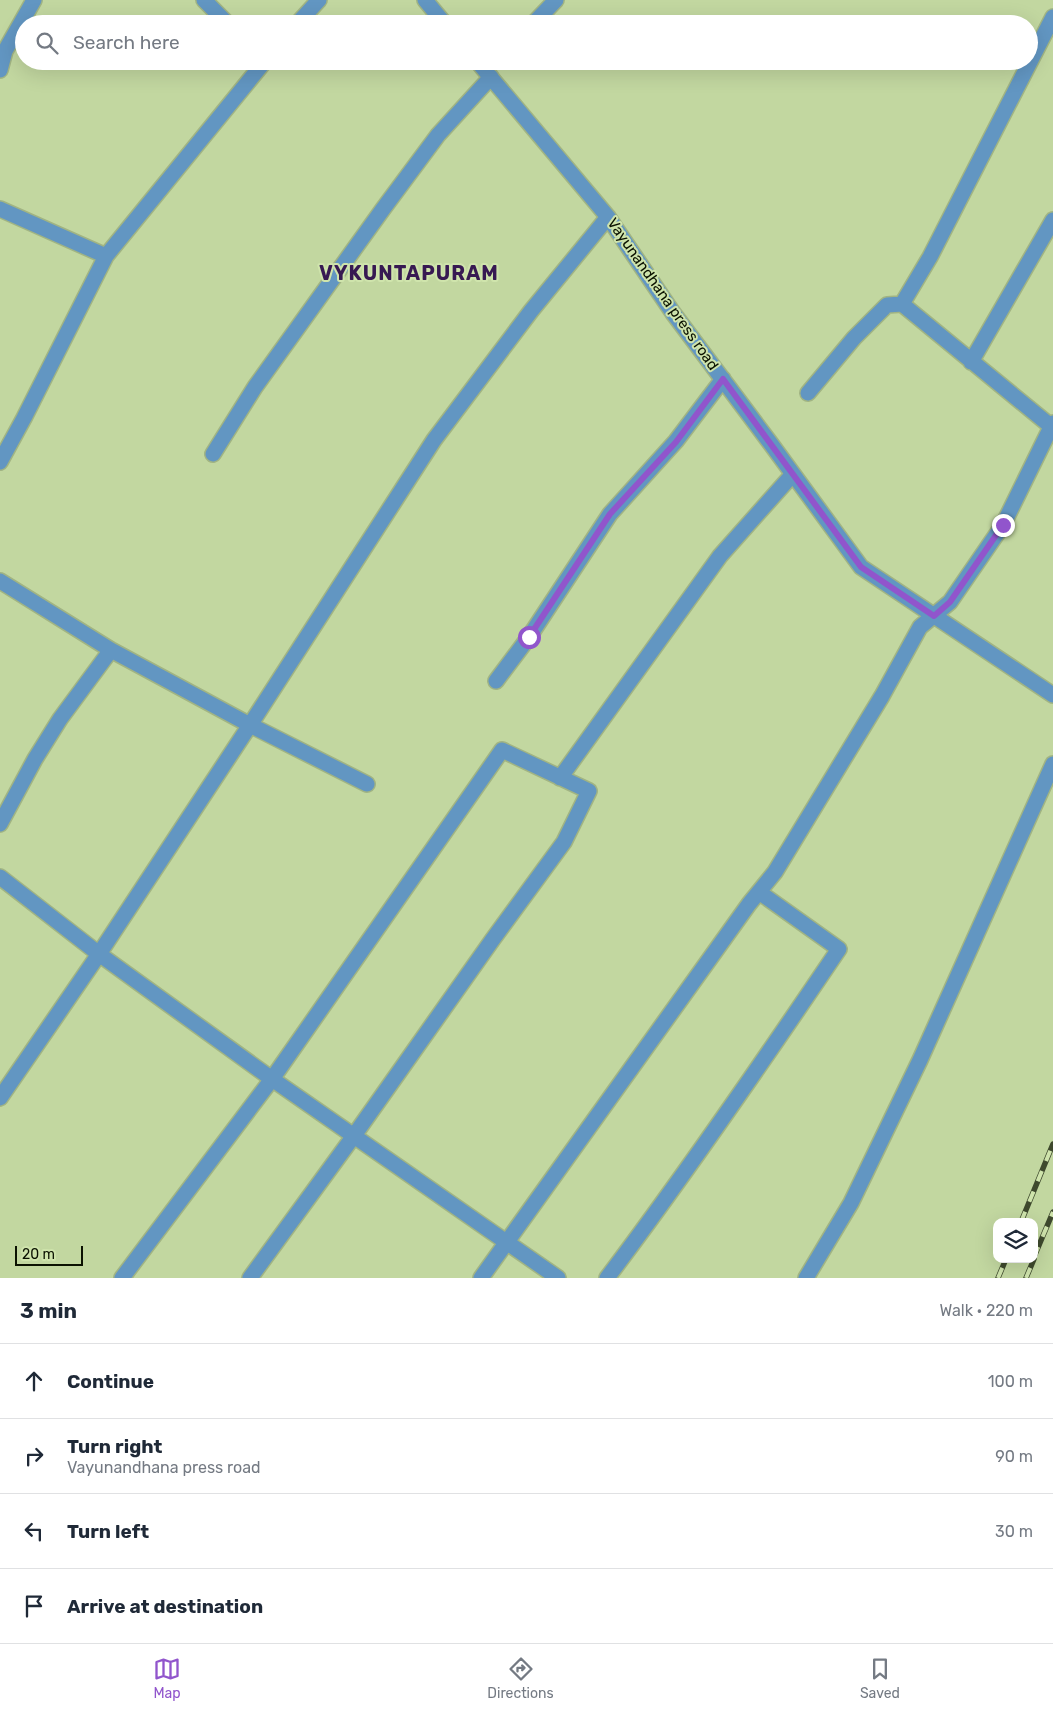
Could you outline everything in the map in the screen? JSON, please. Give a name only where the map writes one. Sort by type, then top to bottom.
[{"type":"street","points":[[26,15],[34,0]]},
{"type":"street","points":[[204,0],[219,15]]},
{"type":"street","points":[[305,15],[319,0]]},
{"type":"street","points":[[425,0],[438,15]]},
{"type":"street","points":[[542,15],[556,0]]},
{"type":"street","points":[[1038,47],[1053,18]]},
{"type":"street","points":[[0,70],[6,51],[15,35]]},
{"type":"street","points":[[0,462],[106,256],[258,70]]},
{"type":"street","points":[[213,454],[255,387],[483,70]]},
{"type":"street","name":"Vayunandhana press road","points":[[487,70],[608,217],[673,313],[861,567],[1053,695]]},
{"type":"street","points":[[902,304],[930,257],[1026,70]]},
{"type":"street","points":[[0,209],[106,256]]},
{"type":"street","points":[[0,1098],[99,954],[434,440],[531,311],[608,217]]},
{"type":"street","points":[[971,362],[1053,220]]},
{"type":"street","points":[[481,1278],[775,872],[877,704],[920,627],[950,602],[1003,525],[1052,426],[902,304],[887,305],[854,338],[808,393]]},
{"type":"street","points":[[496,681],[529,637],[610,514],[676,442],[723,379]]},
{"type":"street","points":[[560,778],[720,556],[793,474]]},
{"type":"street","points":[[0,581],[111,650],[250,725],[367,784]]},
{"type":"street","points":[[0,824],[60,719],[111,650]]},
{"type":"street","points":[[122,1278],[272,1079],[502,750],[590,791],[564,842],[250,1278]]},
{"type":"street","points":[[806,1278],[851,1204],[912,1078],[1053,764]]},
{"type":"street","points":[[0,877],[99,954],[272,1079],[558,1278]]},
{"type":"street","points":[[607,1278],[653,1217],[780,1037],[839,949],[759,892]]},
{"type":"railway","points":[[1023,1218],[1053,1144]]},
{"type":"railway","points":[[1038,1248],[1053,1212]]},
{"type":"railway","points":[[998,1278],[1004,1263]]},
{"type":"railway","points":[[1026,1278],[1032,1263]]},
{"type":"district","name":"VYKUNTAPURAM","points":[[409,273]]},
{"type":"route","points":[[529,637],[562,584],[610,514],[676,442],[723,379],[861,567],[934,616],[950,602],[1003,525]]}]
